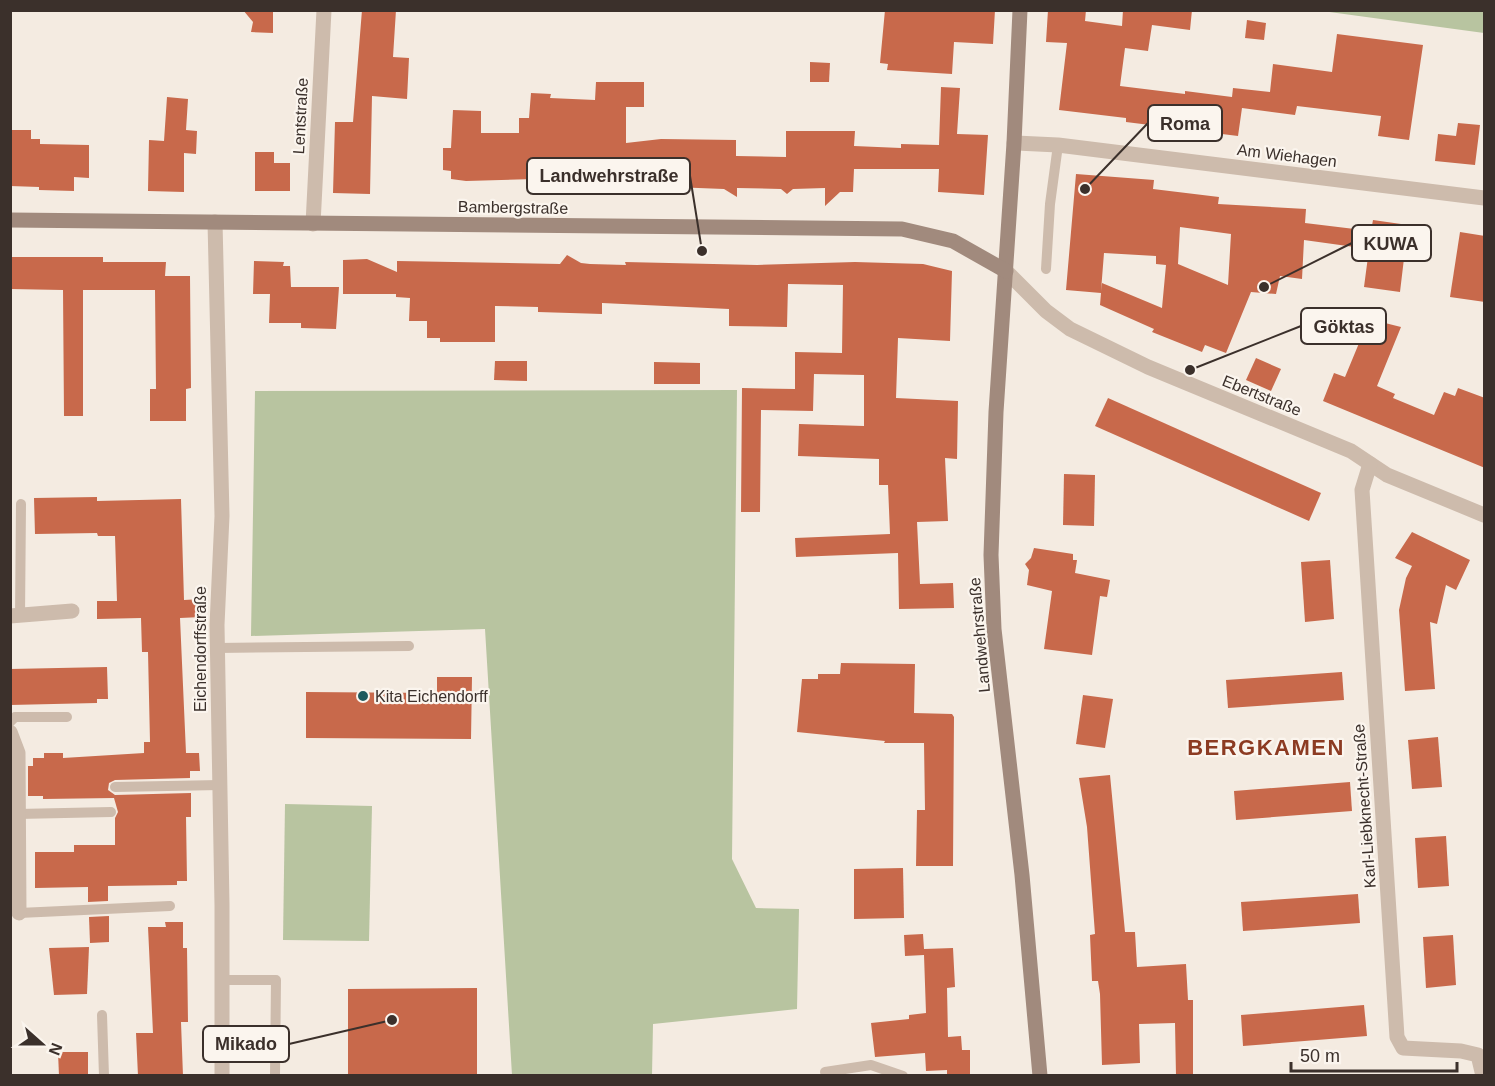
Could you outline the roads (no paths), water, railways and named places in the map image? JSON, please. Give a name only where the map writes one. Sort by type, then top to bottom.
[{"type":"main road","name":"Landwehrstraße","points":[[1020,10],[1014,143],[996,412],[992,586],[994,629],[1022,875],[1040,1076]]},
{"type":"main road","name":"Bambergstraße","points":[[10,220],[902,229],[953,241],[1006,271]]},
{"type":"street","name":"Lentstraße","points":[[313,224],[324,10]]},
{"type":"street","name":"Am Wiehagen","points":[[1014,143],[1058,145],[1485,198]]},
{"type":"street","name":"Eichendorffstraße","points":[[215,222],[222,516],[217,585],[222,1076]]},
{"type":"street","name":"Ebertstraße","points":[[1006,271],[1046,311],[1070,329],[1148,367],[1351,451],[1387,475],[1485,515]]},
{"type":"street","name":"Karl-Liebknecht-Straße","points":[[1370,464],[1362,490],[1397,1037],[1403,1048],[1461,1051],[1478,1055],[1483,1076]]},
{"type":"street","points":[[15,616],[72,611]]},
{"type":"street","points":[[10,732],[18,753],[19,913]]},
{"type":"lane","points":[[1046,269],[1058,145]]},
{"type":"lane","points":[[15,616],[21,504]]},
{"type":"lane","points":[[217,648],[409,646]]},
{"type":"lane","points":[[10,722],[15,717],[67,717]]},
{"type":"lane","points":[[115,788],[220,785]]},
{"type":"lane","points":[[18,814],[111,812]]},
{"type":"lane","points":[[19,913],[170,906]]},
{"type":"lane","points":[[222,980],[276,980],[275,1076]]},
{"type":"lane","points":[[102,1015],[104,1076]]},
{"type":"lane","points":[[825,1072],[871,1065],[903,1076]]},
{"type":"place","name":"Roma","points":[[1085,189]]},
{"type":"place","name":"Landwehrstraße","points":[[702,251]]},
{"type":"place","name":"KUWA","points":[[1264,287]]},
{"type":"place","name":"Göktas","points":[[1190,370]]},
{"type":"place","name":"Kita Eichendorff","points":[[363,696]]},
{"type":"place","name":"Mikado","points":[[392,1020]]},
{"type":"district","name":"BERGKAMEN","points":[[1266,747]]}]
